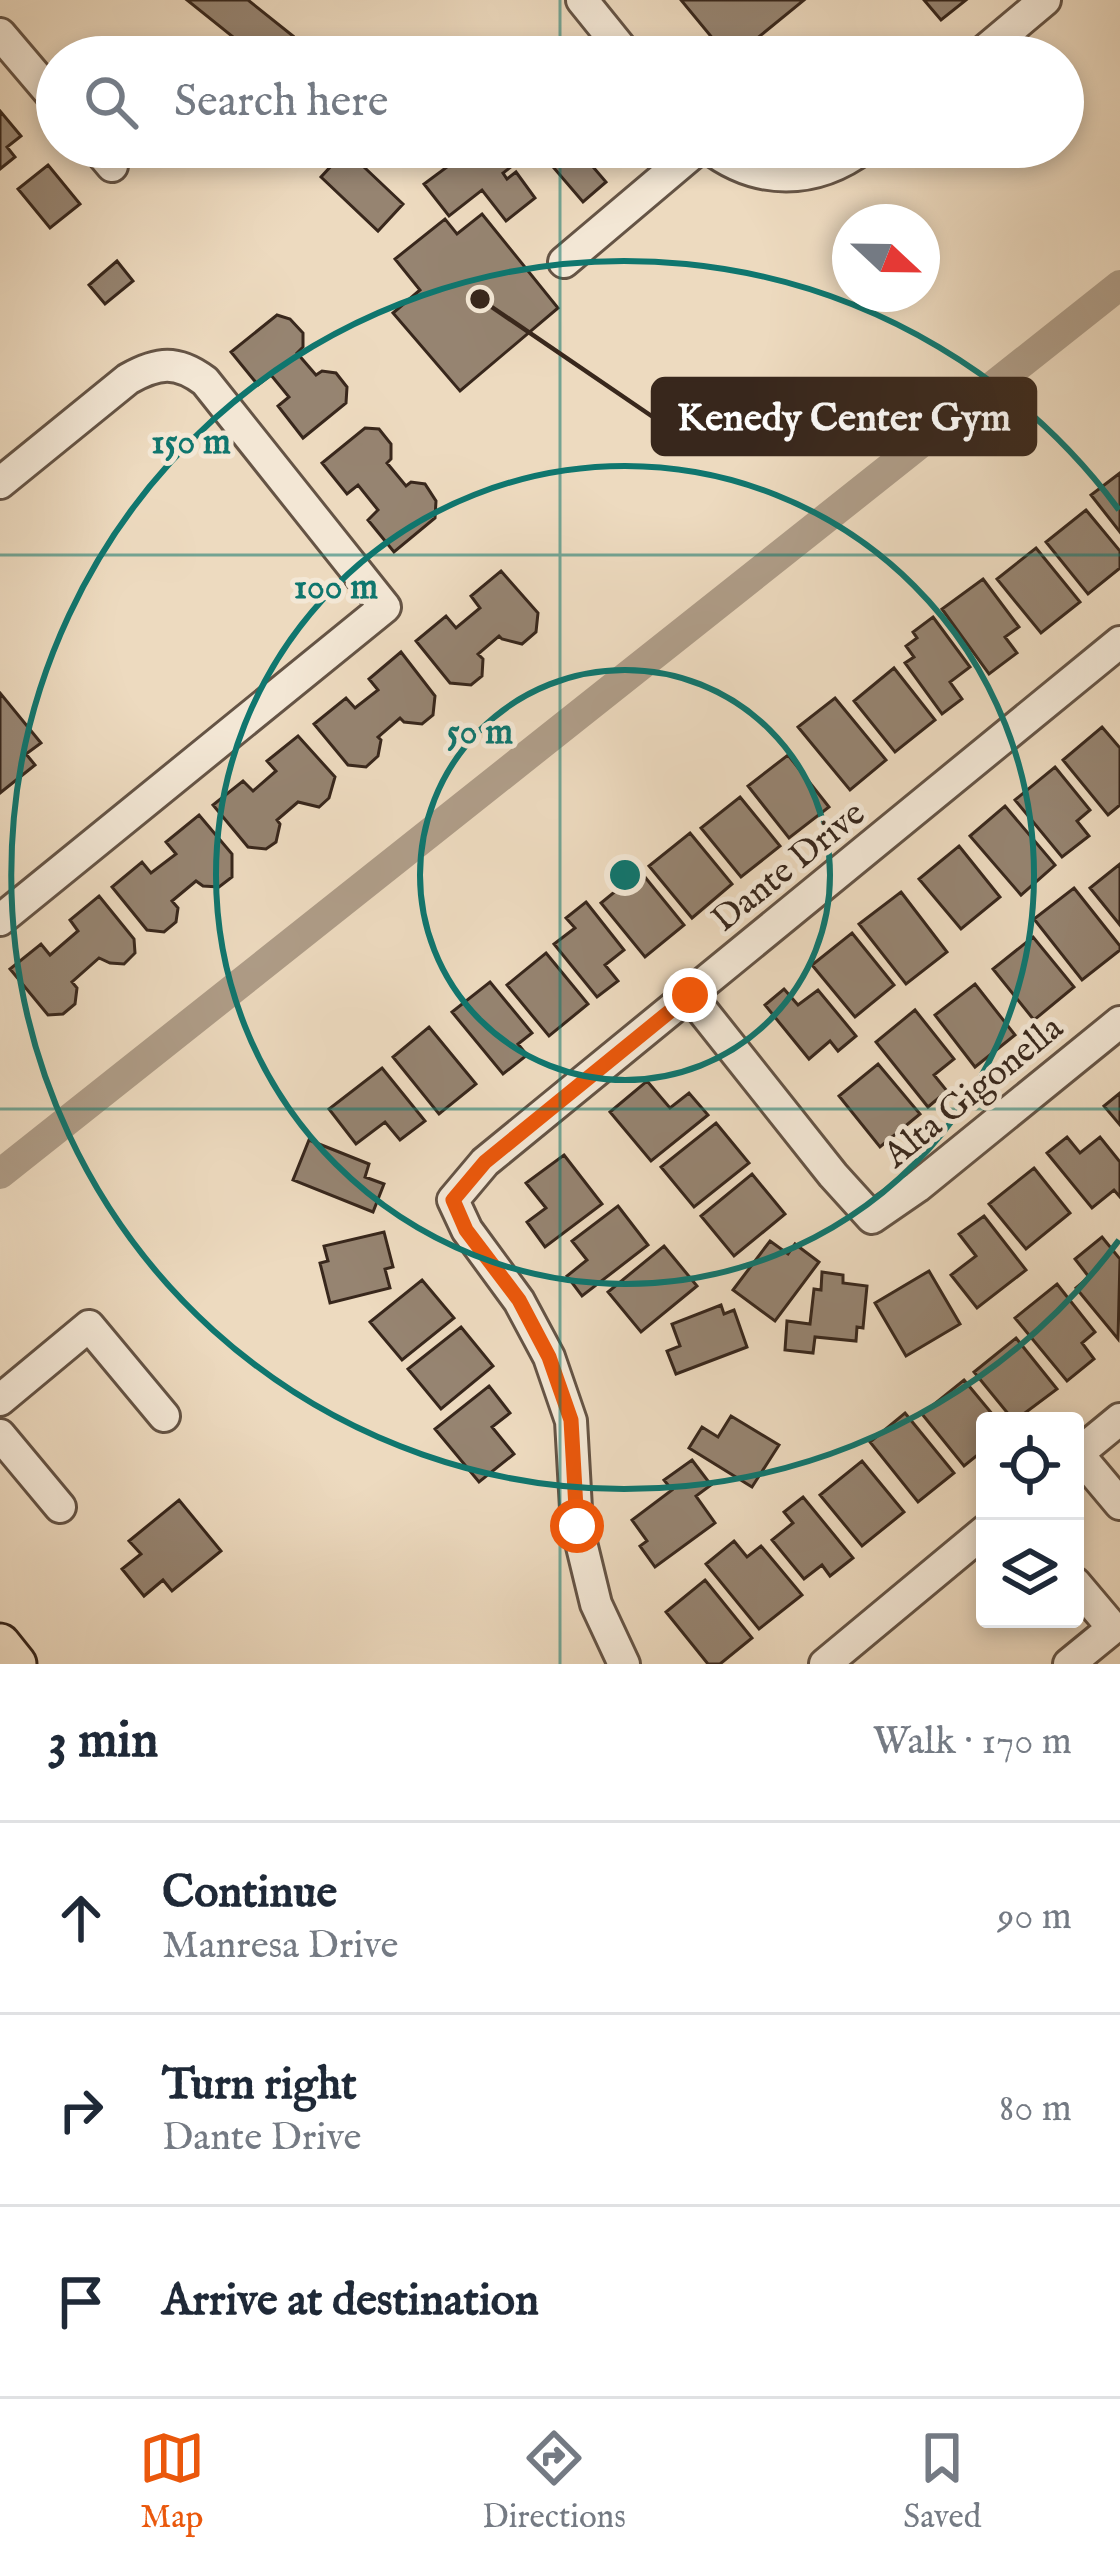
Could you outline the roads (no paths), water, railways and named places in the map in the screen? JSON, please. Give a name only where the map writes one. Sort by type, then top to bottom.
[{"type":"street","points":[[582,0],[611,36]]},
{"type":"street","points":[[1001,36],[1045,0]]},
{"type":"street","points":[[0,34],[36,76]]},
{"type":"street","points":[[565,262],[679,168]]},
{"type":"street","points":[[745,168],[802,176],[825,168]]},
{"type":"street","points":[[0,483],[128,379],[148,368],[190,369],[205,381],[385,607],[0,920]]},
{"type":"street","name":"Dante Drive","points":[[623,1664],[596,1604],[577,1526],[571,1420],[549,1357],[519,1300],[466,1230],[453,1200],[485,1162],[1120,642]]},
{"type":"street","name":"Alta Gigonella","points":[[690,995],[872,1218],[1120,1022]]},
{"type":"street","points":[[0,1400],[89,1326],[164,1416]]},
{"type":"street","points":[[1084,1448],[1120,1419]]},
{"type":"street","points":[[0,1435],[60,1507]]},
{"type":"street","points":[[1084,1464],[1120,1504]]},
{"type":"street","points":[[825,1664],[976,1538]]},
{"type":"street","points":[[1069,1664],[1113,1628],[1084,1594]]},
{"type":"waterway","points":[[0,1174],[1120,285]]},
{"type":"place","name":"Kenedy Center Gym","points":[[480,299]]}]
